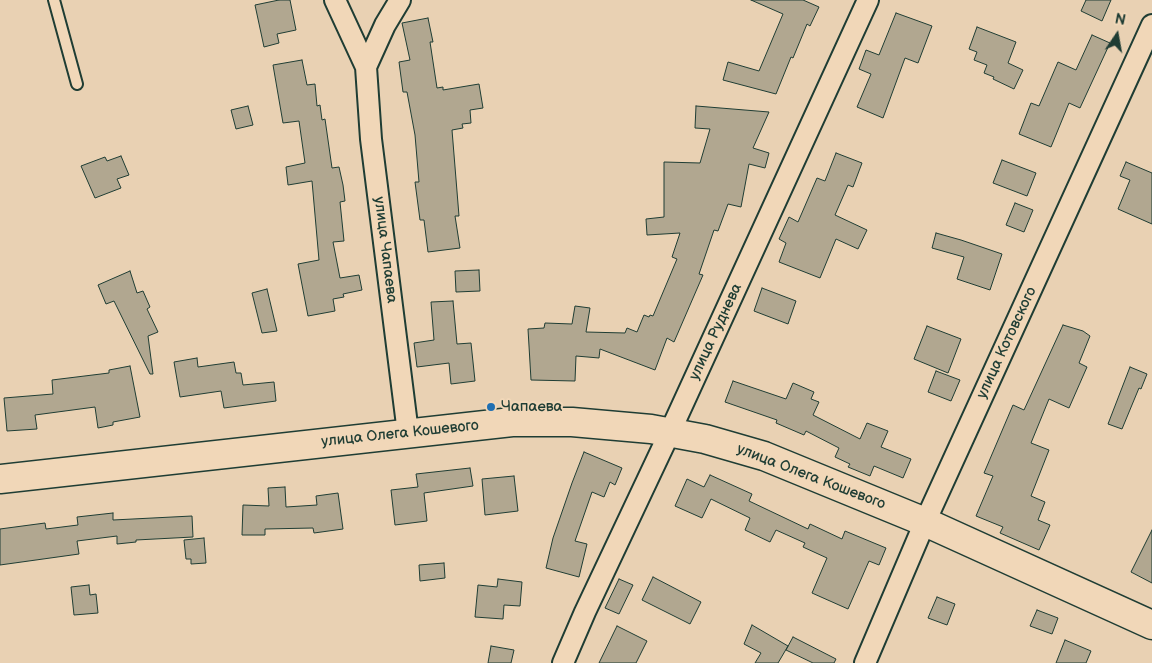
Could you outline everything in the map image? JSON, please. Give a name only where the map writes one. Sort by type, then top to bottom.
[{"type":"street","name":"улица Чапаева","points":[[335,0],[366,67],[371,139],[408,433]]},
{"type":"street","name":"улица Чапаева","points":[[366,67],[385,25],[400,0]]},
{"type":"street","name":"улица Руднева","points":[[563,663],[868,0]]},
{"type":"street","name":"улица Котовского","points":[[865,663],[925,522],[1152,25]]},
{"type":"street","name":"улица Олега Кошевого","points":[[0,479],[512,422],[542,421],[597,424],[670,432],[705,439],[764,456],[925,522],[1152,625]]},
{"type":"lane","points":[[54,0],[77,84]]},
{"type":"building","points":[[279,0],[290,0],[296,30],[277,34],[279,43],[264,47],[255,5]]},
{"type":"building","points":[[751,0],[803,0],[819,7],[810,26],[807,24],[776,94],[723,80],[728,62],[759,71],[783,14]]},
{"type":"building","points":[[1086,0],[1111,0],[1102,21],[1081,11]]},
{"type":"building","points":[[896,13],[932,26],[918,63],[905,58],[883,118],[857,107],[871,74],[859,69],[866,50],[879,55]]},
{"type":"building","points":[[428,18],[433,42],[430,42],[437,88],[443,87],[443,90],[479,84],[483,108],[470,110],[471,123],[462,124],[463,128],[452,130],[459,216],[455,216],[460,248],[428,252],[424,220],[420,220],[415,182],[419,182],[415,135],[407,92],[403,92],[399,62],[410,60],[402,23]]},
{"type":"building","points":[[977,27],[1016,42],[1008,63],[1023,70],[1014,89],[984,73],[987,65],[974,60],[977,52],[969,49]]},
{"type":"building","points":[[1092,35],[1110,43],[1080,108],[1069,103],[1051,147],[1019,134],[1031,103],[1039,106],[1058,62],[1076,70]]},
{"type":"building","points":[[302,60],[307,85],[315,84],[317,106],[320,105],[322,120],[325,119],[332,168],[339,167],[343,185],[345,201],[340,202],[344,241],[333,242],[340,278],[359,275],[362,290],[343,294],[344,297],[333,299],[335,311],[308,316],[298,264],[319,260],[312,181],[288,185],[286,167],[305,163],[299,121],[283,123],[273,65]]},
{"type":"building","points":[[248,106],[253,125],[236,129],[231,110]]},
{"type":"building","points":[[696,106],[769,112],[753,148],[769,153],[765,168],[749,164],[741,207],[728,204],[718,231],[714,230],[699,274],[703,275],[674,342],[667,338],[655,370],[600,349],[599,358],[576,356],[575,381],[531,380],[528,329],[544,328],[545,323],[572,324],[575,306],[590,308],[586,332],[625,333],[627,328],[637,332],[644,315],[653,316],[677,259],[672,257],[680,233],[647,235],[646,219],[664,217],[664,162],[700,163],[710,129],[695,128]]},
{"type":"building","points":[[836,153],[862,163],[853,187],[848,185],[835,215],[867,230],[858,249],[836,239],[820,278],[779,262],[786,243],[779,239],[789,217],[798,222],[817,178],[825,181]]},
{"type":"building","points":[[121,156],[129,175],[117,179],[121,188],[95,198],[81,166],[105,157],[107,161]]},
{"type":"building","points":[[1002,160],[1036,173],[1027,196],[993,183]]},
{"type":"building","points":[[1126,162],[1152,173],[1152,224],[1118,209],[1130,180],[1120,176]]},
{"type":"building","points":[[1015,203],[1033,210],[1024,232],[1006,225]]},
{"type":"building","points":[[936,233],[1002,254],[990,290],[957,279],[964,257],[932,248]]},
{"type":"building","points":[[479,270],[480,291],[456,292],[455,271]]},
{"type":"building","points":[[130,271],[137,293],[143,291],[150,307],[147,309],[158,332],[148,336],[153,374],[150,374],[114,301],[106,304],[98,285]]},
{"type":"building","points":[[762,288],[796,301],[788,324],[754,311]]},
{"type":"building","points":[[267,289],[277,331],[262,333],[252,293]]},
{"type":"building","points":[[453,301],[457,344],[471,343],[475,381],[451,384],[449,363],[417,367],[414,343],[434,340],[431,302]]},
{"type":"building","points":[[1063,325],[1083,331],[1090,336],[1079,363],[1087,367],[1069,408],[1049,399],[1031,443],[1049,450],[1031,496],[1045,502],[1038,520],[1050,525],[1039,550],[1000,533],[1003,527],[976,516],[993,476],[984,473],[1013,405],[1024,410]]},
{"type":"building","points":[[927,326],[961,339],[948,373],[914,359]]},
{"type":"building","points":[[197,358],[198,367],[234,362],[236,373],[241,373],[243,385],[274,382],[276,401],[224,408],[221,391],[180,397],[174,362]]},
{"type":"building","points":[[130,366],[140,417],[113,422],[113,425],[98,428],[95,407],[35,415],[37,429],[7,431],[4,398],[53,394],[52,380],[109,373],[109,370]]},
{"type":"building","points":[[1130,367],[1147,374],[1122,429],[1108,424]]},
{"type":"building","points":[[936,371],[960,380],[951,401],[928,392]]},
{"type":"building","points":[[733,381],[786,399],[793,383],[814,392],[811,399],[819,402],[813,415],[860,439],[867,423],[888,431],[881,447],[911,459],[903,478],[874,466],[870,476],[848,467],[850,464],[835,457],[839,448],[806,431],[804,435],[776,423],[777,420],[725,402]]},
{"type":"building","points":[[584,452],[622,468],[615,485],[610,482],[604,497],[592,492],[575,541],[587,544],[579,577],[546,568],[553,538]]},
{"type":"building","points":[[470,468],[473,486],[424,493],[427,521],[395,525],[391,490],[418,487],[416,474]]},
{"type":"building","points":[[710,475],[752,494],[749,501],[808,529],[810,524],[842,539],[845,531],[886,548],[879,565],[869,561],[848,609],[812,593],[827,558],[803,547],[805,543],[776,530],[770,542],[745,530],[750,518],[711,499],[702,518],[675,506],[687,479],[704,487]]},
{"type":"building","points":[[514,476],[518,511],[485,515],[482,479]]},
{"type":"building","points":[[285,487],[286,507],[317,505],[316,496],[338,493],[343,529],[314,533],[313,528],[265,529],[265,535],[242,535],[243,505],[269,506],[268,488]]},
{"type":"building","points":[[113,513],[113,520],[192,516],[193,537],[136,540],[136,542],[117,544],[117,536],[77,541],[79,554],[0,565],[0,529],[45,523],[46,529],[78,525],[77,517]]},
{"type":"building","points":[[1152,530],[1152,583],[1131,572]]},
{"type":"building","points":[[204,538],[206,563],[191,564],[191,559],[186,559],[184,540]]},
{"type":"building","points":[[444,563],[445,578],[420,581],[419,565]]},
{"type":"building","points":[[653,577],[701,602],[690,624],[642,600]]},
{"type":"building","points":[[498,579],[522,582],[520,606],[504,605],[503,619],[475,617],[478,585],[497,587]]},
{"type":"building","points":[[619,579],[633,585],[619,614],[605,608]]},
{"type":"building","points":[[89,585],[90,595],[96,594],[98,613],[74,615],[71,587]]},
{"type":"building","points":[[937,597],[955,604],[947,625],[928,618]]},
{"type":"building","points":[[1037,610],[1058,618],[1052,634],[1030,626]]},
{"type":"building","points":[[752,625],[788,646],[778,663],[755,663],[761,653],[744,644]]},
{"type":"building","points":[[617,626],[647,641],[636,663],[599,663]]},
{"type":"building","points":[[793,637],[836,659],[834,663],[813,663],[786,650]]},
{"type":"building","points":[[1065,640],[1091,651],[1086,663],[1056,663]]},
{"type":"building","points":[[491,646],[514,650],[511,663],[488,663]]},
{"type":"place","name":"Чапаева","points":[[491,407]]}]
